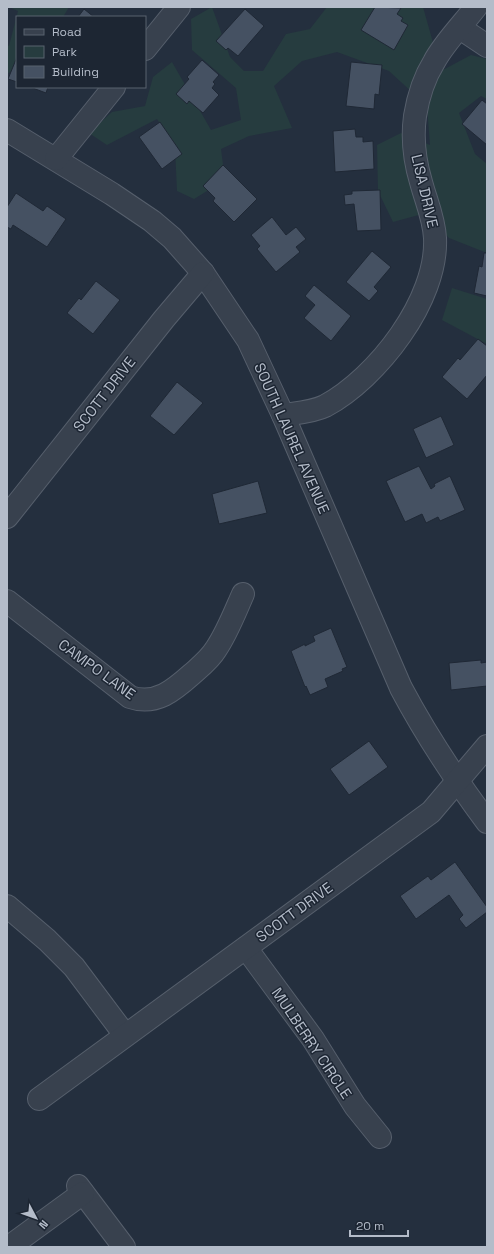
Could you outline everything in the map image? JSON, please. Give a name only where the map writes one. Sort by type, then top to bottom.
[{"type":"street","points":[[146,48],[179,7]]},
{"type":"street","name":"LISA DRIVE","points":[[283,415],[323,407],[352,387],[378,362],[396,341],[409,322],[421,300],[432,269],[435,238],[432,215],[417,166],[414,139],[415,116],[423,85],[434,61],[476,7]]},
{"type":"street","points":[[460,28],[487,46]]},
{"type":"street","points":[[56,159],[113,88]]},
{"type":"street","name":"SOUTH LAUREL AVENUE","points":[[7,130],[56,159],[152,221],[172,238],[203,273],[248,340],[283,415],[401,688],[420,723],[457,782],[487,822]]},
{"type":"street","name":"SCOTT DRIVE","points":[[7,517],[164,319],[203,273]]},
{"type":"street","name":"CAMPO LANE","points":[[7,601],[130,697],[140,700],[164,696],[174,690],[204,663],[216,649],[244,594]]},
{"type":"street","name":"SCOTT DRIVE","points":[[39,1099],[431,812],[487,746]]},
{"type":"street","points":[[7,906],[47,940],[74,967],[125,1035]]},
{"type":"street","name":"MULBERRY CIRCLE","points":[[246,948],[314,1040],[355,1106],[380,1136]]},
{"type":"street","points":[[9,1247],[81,1190],[124,1247]]},
{"type":"green space","points":[[9,7],[69,7],[64,16],[17,16],[18,11]]},
{"type":"green space","points":[[212,7],[230,57],[244,71],[263,71],[286,34],[310,29],[327,7],[423,7],[441,71],[471,55],[487,59],[487,99],[481,96],[459,113],[475,154],[487,164],[487,253],[449,238],[426,213],[393,222],[378,191],[377,145],[401,133],[430,145],[427,106],[389,71],[337,52],[302,61],[274,86],[292,128],[249,136],[221,149],[225,180],[194,199],[177,191],[175,148],[157,119],[107,145],[89,133],[112,112],[145,106],[153,77],[172,62],[211,130],[241,120],[236,88],[192,50],[191,19]]},
{"type":"green space","points":[[16,19],[16,68],[7,74],[7,45],[9,46]]},
{"type":"green space","points":[[452,288],[487,299],[487,344],[442,320]]},
{"type":"building","points":[[375,7],[401,8],[397,14],[403,18],[401,21],[408,25],[394,50],[361,30]]},
{"type":"building","points":[[84,9],[93,16],[79,16]]},
{"type":"building","points":[[245,9],[264,26],[238,56],[228,48],[226,50],[216,41]]},
{"type":"building","points":[[16,59],[16,82],[8,79]]},
{"type":"building","points":[[202,60],[219,75],[213,82],[215,84],[212,88],[219,95],[203,113],[189,101],[187,104],[176,94],[189,79],[187,77]]},
{"type":"building","points":[[351,62],[382,65],[379,95],[375,94],[374,109],[346,106]]},
{"type":"building","points":[[33,88],[48,88],[46,93]]},
{"type":"building","points":[[482,100],[487,104],[487,145],[462,124]]},
{"type":"building","points":[[160,122],[182,154],[162,169],[139,137]]},
{"type":"building","points":[[355,129],[356,137],[363,137],[363,142],[373,141],[374,169],[335,172],[333,131]]},
{"type":"building","points":[[223,165],[257,199],[234,222],[213,201],[215,198],[203,186]]},
{"type":"building","points":[[380,190],[381,230],[357,231],[354,204],[345,205],[344,195],[352,194],[352,191]]},
{"type":"building","points":[[16,193],[43,211],[47,206],[66,219],[47,247],[13,225],[11,229],[7,227],[7,207]]},
{"type":"building","points":[[272,217],[286,235],[296,227],[306,239],[296,247],[300,252],[276,272],[257,249],[260,246],[251,235]]},
{"type":"building","points":[[372,251],[391,267],[374,287],[378,291],[369,301],[346,282]]},
{"type":"building","points":[[484,253],[487,253],[487,296],[474,293],[479,266],[482,267]]},
{"type":"building","points":[[96,281],[120,300],[93,334],[67,313],[79,298],[81,300]]},
{"type":"building","points":[[314,285],[351,316],[331,341],[304,318],[315,305],[305,296]]},
{"type":"building","points":[[478,339],[487,346],[487,375],[467,399],[442,377],[458,358],[460,360]]},
{"type":"building","points":[[177,382],[203,403],[174,435],[150,416]]},
{"type":"building","points":[[441,416],[454,445],[426,458],[413,429]]},
{"type":"building","points":[[419,466],[431,489],[435,486],[434,484],[450,476],[465,510],[440,521],[438,517],[426,523],[422,514],[405,522],[386,481]]},
{"type":"building","points":[[258,481],[267,513],[219,524],[212,494]]},
{"type":"building","points":[[331,628],[347,667],[342,669],[343,671],[325,679],[328,687],[310,695],[306,686],[305,687],[291,651],[315,641],[313,636]]},
{"type":"building","points":[[481,660],[481,663],[487,662],[487,686],[451,690],[449,663]]},
{"type":"building","points":[[369,741],[388,767],[349,795],[330,769]]},
{"type":"building","points":[[455,862],[487,907],[487,912],[466,928],[459,919],[463,915],[449,895],[416,919],[400,896],[428,876],[431,880]]}]
